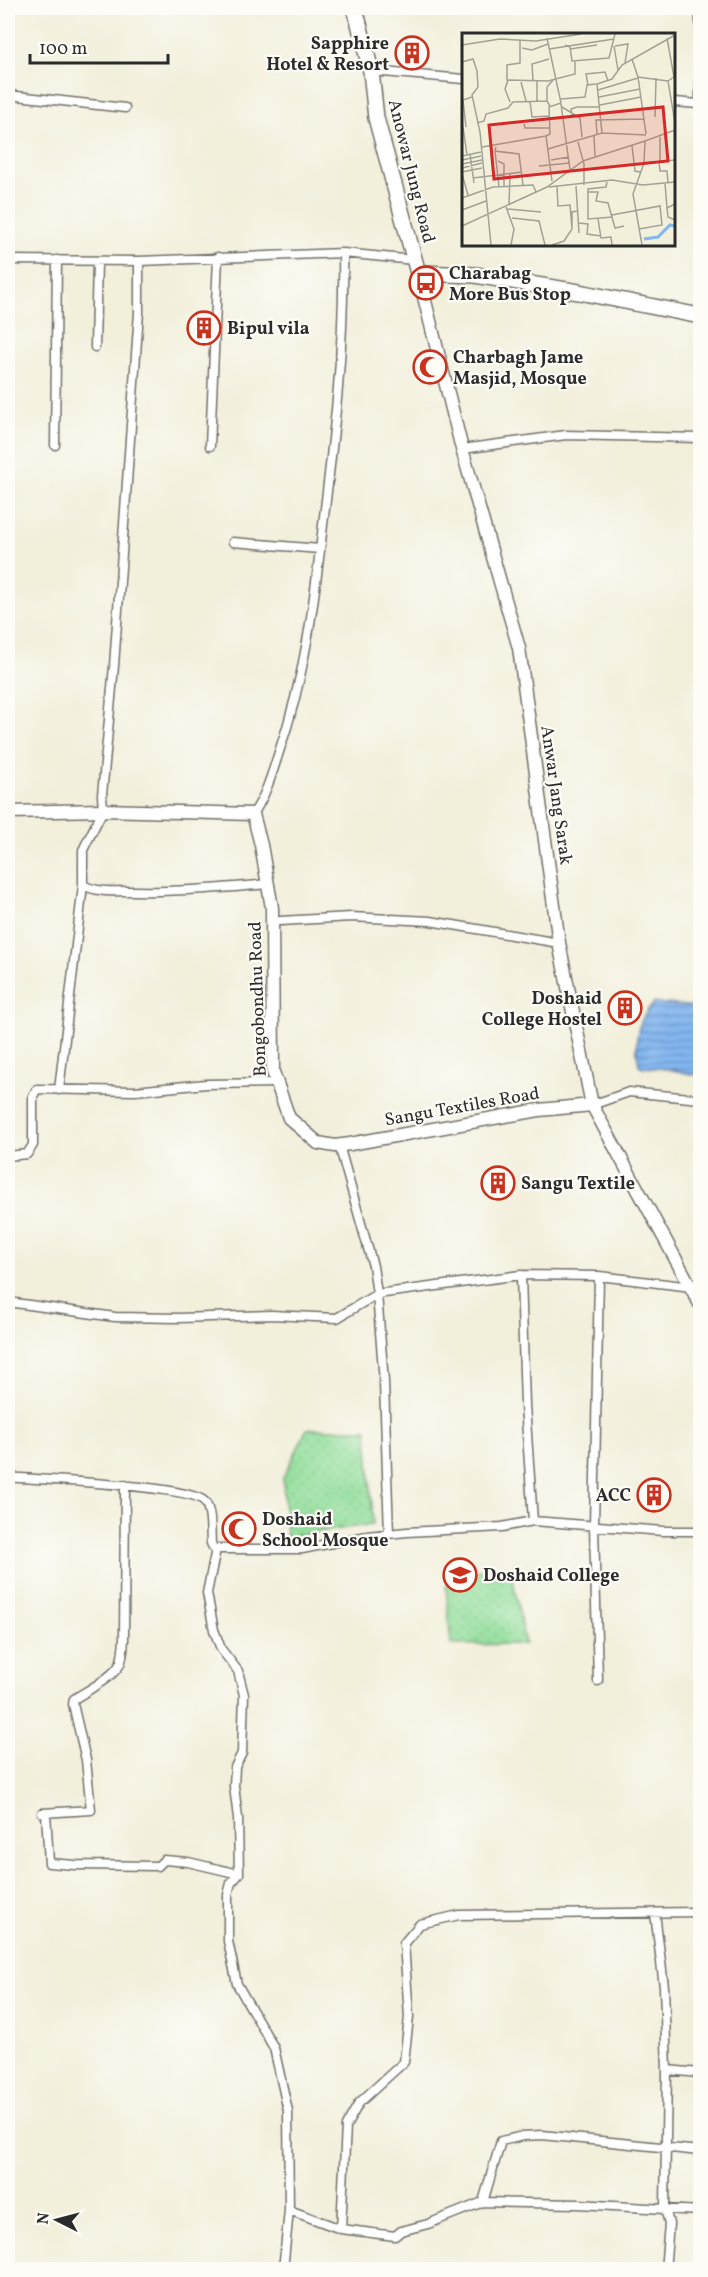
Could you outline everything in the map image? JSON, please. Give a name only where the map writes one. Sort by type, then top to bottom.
[{"type":"highway","name":"Anowar Jung Road","points":[[355,8],[371,71],[376,118],[416,266]]},
{"type":"highway","points":[[416,266],[700,316]]},
{"type":"main road","name":"Anwar Jang Sarak","points":[[416,266],[462,449],[519,648],[559,943],[592,1105],[700,1304]]},
{"type":"main road","points":[[8,812],[103,810],[253,814]]},
{"type":"main road","name":"Bongobondhu Road","points":[[253,814],[261,844],[272,908],[273,1072],[289,1118],[318,1143],[339,1145]]},
{"type":"main road","name":"Sangu Textiles Road","points":[[339,1145],[539,1110],[592,1105]]},
{"type":"street","points":[[675,102],[700,106],[700,10]]},
{"type":"street","points":[[371,71],[462,79]]},
{"type":"street","points":[[8,95],[125,108]]},
{"type":"street","points":[[253,814],[264,798],[285,734],[317,591],[343,309],[343,253]]},
{"type":"street","points":[[8,260],[139,261],[343,253],[416,266]]},
{"type":"street","points":[[210,446],[218,257]]},
{"type":"street","points":[[55,445],[57,260]]},
{"type":"street","points":[[94,347],[97,261]]},
{"type":"street","points":[[59,1090],[83,885],[83,850],[103,810],[102,795],[114,666],[138,324],[139,261]]},
{"type":"street","points":[[462,449],[566,435],[700,438]]},
{"type":"street","points":[[233,542],[320,549]]},
{"type":"street","points":[[83,885],[107,891],[167,891],[268,884]]},
{"type":"street","points":[[279,921],[351,917],[430,921],[559,943]]},
{"type":"street","points":[[8,1156],[27,1154],[33,1145],[33,1096],[37,1089],[135,1091],[206,1084],[277,1083]]},
{"type":"street","points":[[592,1105],[629,1092],[700,1099]]},
{"type":"street","points":[[339,1145],[373,1266],[384,1382],[389,1534]]},
{"type":"street","points":[[8,1302],[115,1317],[179,1318],[271,1315],[337,1318],[376,1294],[521,1275],[599,1276],[692,1287]]},
{"type":"street","points":[[521,1275],[525,1405],[533,1521]]},
{"type":"street","points":[[598,1681],[594,1526],[599,1276]]},
{"type":"street","points":[[8,1477],[125,1485],[195,1496],[204,1500],[209,1511],[211,1543],[216,1549],[302,1549],[368,1536],[502,1527],[533,1521],[700,1531]]},
{"type":"street","points":[[125,1485],[124,1641],[121,1662],[103,1680],[74,1699],[73,1704],[86,1760],[91,1810],[44,1813],[50,1863],[158,1866],[164,1860],[188,1862],[239,1874]]},
{"type":"street","points":[[216,1549],[207,1593],[214,1630],[221,1649],[238,1671],[244,1695],[242,1753],[235,1767],[234,1786],[238,1818],[239,1874],[231,1883],[226,1913],[228,1941],[237,1984],[274,2048],[288,2111],[290,2210],[283,2270]]},
{"type":"street","points":[[341,2229],[346,2126],[359,2103],[404,2062],[409,2017],[404,1943],[420,1924],[459,1915],[700,1912]]},
{"type":"street","points":[[655,1913],[664,1987],[667,2070],[665,2208],[669,2224],[665,2270]]},
{"type":"street","points":[[667,2070],[700,2073]]},
{"type":"street","points":[[483,2202],[501,2141],[542,2134],[700,2151]]},
{"type":"street","points":[[290,2210],[341,2229],[395,2236],[400,2231],[428,2224],[483,2202],[578,2204],[700,2211]]},
{"type":"green space","points":[[307,1429],[367,1429],[373,1524],[286,1537],[283,1478]]},
{"type":"green space","points":[[511,1569],[525,1644],[451,1645],[446,1586],[466,1571]]},
{"type":"water","points":[[654,1003],[700,1007],[700,1076],[639,1065],[638,1032],[643,1017]]},
{"type":"place","name":"Sapphire Hotel & Resort","points":[[412,53]]},
{"type":"place","name":"Charabag More Bus Stop","points":[[426,283]]},
{"type":"place","name":"Bipul vila","points":[[204,328]]},
{"type":"place","name":"Charbagh Jame Masjid, Mosque","points":[[430,367]]},
{"type":"place","name":"Doshaid College Hostel","points":[[625,1008]]},
{"type":"place","name":"Sangu Textile","points":[[498,1183]]},
{"type":"place","name":"ACC","points":[[654,1495]]},
{"type":"place","name":"Doshaid School Mosque","points":[[239,1529]]},
{"type":"place","name":"Doshaid College","points":[[460,1575]]}]
